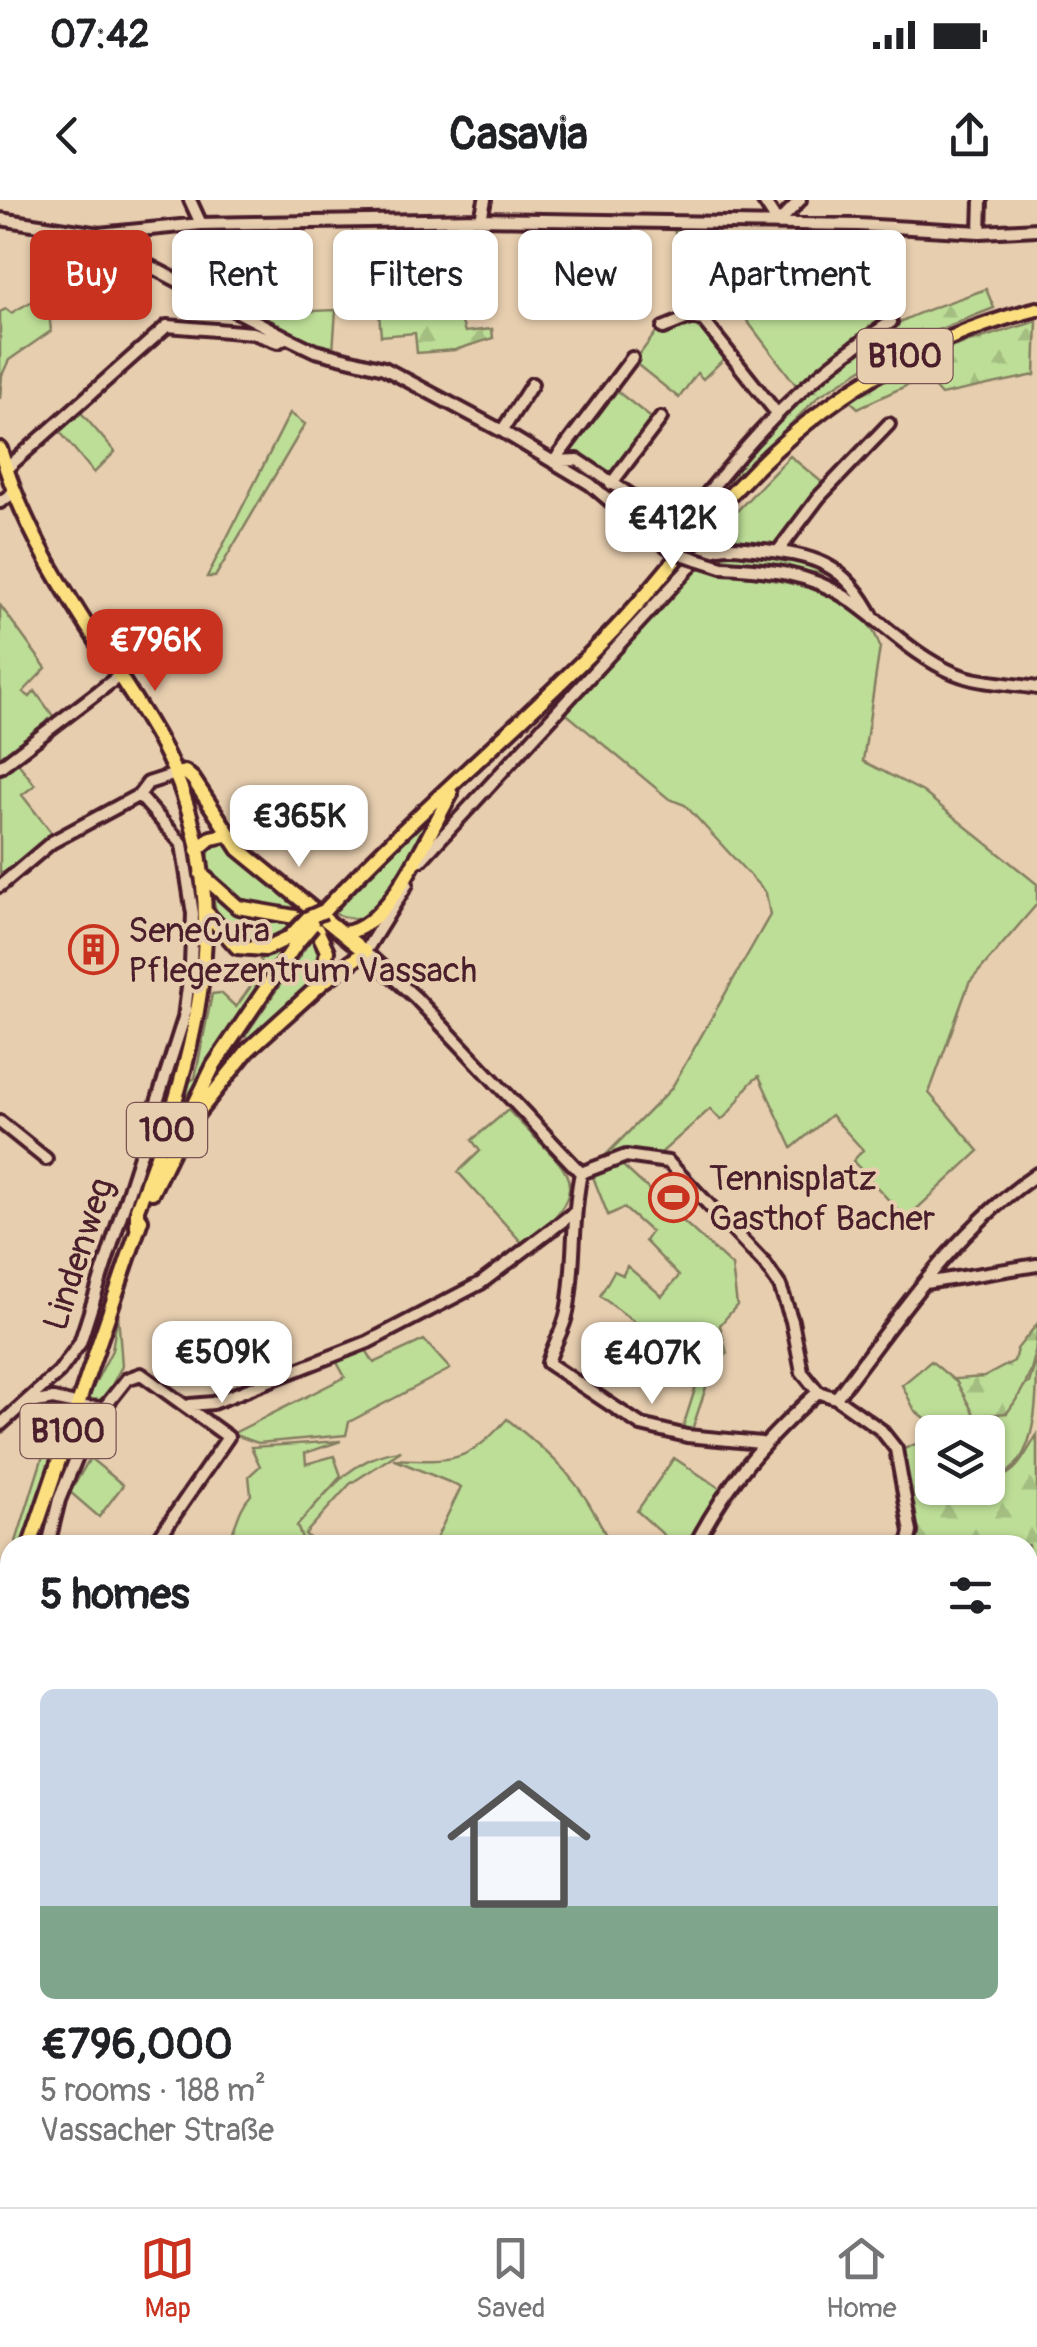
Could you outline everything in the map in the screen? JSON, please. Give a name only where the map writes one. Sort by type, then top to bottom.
[{"type":"main road","name":"B100","points":[[33,1535],[138,1227],[173,1143],[232,1035],[308,918],[324,912],[602,644],[736,489],[820,410],[848,389],[936,341],[1037,309]]},
{"type":"main road","points":[[0,449],[15,492],[51,569],[176,774],[184,772],[192,779],[226,834],[252,861],[365,952]]},
{"type":"main road","name":"100","points":[[138,1227],[136,1209],[186,1070],[203,992],[205,910],[201,874],[176,774]]},
{"type":"main road","points":[[344,933],[362,930],[384,910],[460,780]]},
{"type":"main road","points":[[198,850],[211,838],[226,834]]},
{"type":"main road","points":[[201,874],[238,907],[295,917],[317,930],[327,951],[321,984]]},
{"type":"main road","points":[[205,910],[237,948],[265,949],[293,940]]},
{"type":"main road","name":"100","points":[[173,1143],[187,1132],[201,1106],[248,1050],[321,984],[365,952]]},
{"type":"street","points":[[190,200],[202,224]]},
{"type":"street","points":[[481,219],[486,200]]},
{"type":"street","points":[[763,200],[778,224]]},
{"type":"street","points":[[778,224],[786,209],[800,200]]},
{"type":"street","points":[[980,232],[981,200]]},
{"type":"street","points":[[0,219],[72,230]]},
{"type":"street","points":[[140,230],[202,224],[481,219],[980,232],[1037,228]]},
{"type":"street","points":[[152,267],[315,351],[384,368],[502,431],[554,461],[676,552],[722,567],[768,570],[802,578],[846,598],[902,644],[951,672],[983,682],[1037,688]]},
{"type":"street","points":[[663,328],[688,318],[704,320],[775,411]]},
{"type":"street","points":[[554,461],[578,460],[674,525],[690,514],[775,411],[890,322]]},
{"type":"street","points":[[6,469],[168,326],[253,333],[278,342],[286,337]]},
{"type":"street","points":[[554,461],[632,358]]},
{"type":"street","points":[[502,431],[532,384]]},
{"type":"street","points":[[611,484],[661,418]]},
{"type":"street","points":[[779,550],[819,497],[889,424]]},
{"type":"street","points":[[0,502],[15,492]]},
{"type":"street","points":[[581,1173],[416,998],[365,952],[426,852],[701,555],[727,545],[779,550],[832,566],[861,594],[874,619]]},
{"type":"street","points":[[0,766],[119,676]]},
{"type":"street","points":[[1,882],[52,842],[139,795],[148,783],[176,774]]},
{"type":"street","name":"Lindenweg","points":[[0,1425],[59,1372],[80,1343],[184,1018],[193,914],[185,854],[178,836],[139,795]]},
{"type":"street","points":[[0,1122],[46,1158]]},
{"type":"street","points":[[581,1173],[626,1156],[668,1162],[780,1286],[802,1372],[818,1392],[836,1398],[881,1430],[896,1449],[910,1535]]},
{"type":"street","points":[[581,1173],[572,1214],[575,1252],[566,1317],[548,1363],[641,1425],[687,1436],[762,1442]]},
{"type":"street","points":[[836,1398],[977,1222],[1037,1174]]},
{"type":"street","points":[[190,1405],[213,1403],[368,1342],[481,1283],[572,1214]]},
{"type":"street","points":[[924,1284],[1037,1264]]},
{"type":"street","points":[[59,1372],[72,1403]]},
{"type":"street","points":[[26,1405],[72,1403],[96,1410],[110,1404],[128,1379],[141,1374],[190,1405],[228,1437],[161,1535]]},
{"type":"street","points":[[699,1535],[713,1509],[762,1442],[818,1392]]},
{"type":"street","points":[[50,1535],[59,1500],[96,1410]]},
{"type":"green space","points":[[711,226],[711,230],[674,230],[674,227]]},
{"type":"green space","points":[[986,289],[994,308],[902,344],[819,396],[698,516],[696,512],[766,430],[817,379],[874,336],[935,307]]},
{"type":"green space","points":[[30,302],[30,320],[50,320],[51,331],[9,360],[2,375],[0,399],[0,312],[6,309],[11,313]]},
{"type":"green space","points":[[333,310],[333,351],[315,348],[263,320],[313,320],[313,311]]},
{"type":"green space","points":[[380,320],[461,320],[465,332],[492,329],[493,338],[455,350],[417,353],[415,333],[381,336]]},
{"type":"green space","points":[[746,320],[880,320],[796,385]]},
{"type":"green space","points":[[687,321],[699,323],[728,355],[703,379],[697,373],[679,398],[634,362],[659,328]]},
{"type":"green space","points":[[1037,321],[1035,375],[941,395],[925,377],[858,408],[847,398],[923,356]]},
{"type":"green space","points":[[613,388],[655,421],[611,477],[566,452]]},
{"type":"green space","points":[[77,408],[115,452],[94,473],[56,427]]},
{"type":"green space","points":[[290,413],[305,424],[215,577],[207,577]]},
{"type":"green space","points":[[790,456],[824,484],[776,546],[710,539]]},
{"type":"green space","points":[[730,551],[808,561],[832,575],[721,558]]},
{"type":"green space","points":[[696,567],[802,586],[851,607],[868,624],[880,647],[863,761],[923,792],[1037,884],[1037,904],[969,983],[929,1093],[979,1151],[906,1219],[853,1161],[863,1150],[831,1115],[792,1148],[759,1076],[721,1120],[710,1109],[661,1153],[634,1150],[600,1161],[671,1089],[770,915],[766,893],[685,805],[669,799],[563,711]]},
{"type":"green space","points":[[0,605],[46,668],[23,692],[30,697],[35,691],[56,720],[0,763]]},
{"type":"green space","points":[[15,759],[35,785],[22,795],[54,836],[6,873],[0,872],[0,770]]},
{"type":"green space","points":[[440,805],[380,909],[361,919],[333,913]]},
{"type":"green space","points":[[225,841],[308,910],[303,916],[253,904],[221,887],[211,875],[208,860],[213,842]]},
{"type":"green space","points":[[212,892],[296,922],[268,941],[246,945],[236,942],[220,925]]},
{"type":"green space","points":[[314,935],[320,951],[313,981],[250,1039],[245,1036]]},
{"type":"green space","points":[[268,952],[281,952],[281,956],[183,1103],[187,1083],[195,1078],[212,994],[221,993],[236,1007],[264,968],[260,960]]},
{"type":"green space","points":[[508,1110],[559,1162],[569,1190],[549,1223],[524,1245],[458,1172],[480,1151],[472,1140]]},
{"type":"green space","points":[[622,1165],[732,1266],[737,1305],[720,1325],[727,1354],[713,1366],[692,1430],[682,1430],[697,1383],[644,1350],[652,1335],[600,1296],[614,1271],[623,1275],[627,1266],[662,1296],[679,1276],[645,1241],[651,1232],[624,1208],[608,1215],[593,1177]]},
{"type":"green space","points":[[118,1313],[122,1366],[103,1402],[85,1403],[112,1350]]},
{"type":"green space","points":[[1037,1324],[1031,1371],[1015,1402],[1007,1413],[974,1415],[955,1379],[984,1377],[1014,1361],[1017,1349]]},
{"type":"green space","points":[[424,1340],[450,1369],[349,1422],[346,1435],[258,1443],[232,1434],[345,1377],[334,1357],[365,1348],[374,1363]]},
{"type":"green space","points":[[1037,1358],[1031,1433],[1025,1450],[1005,1474],[1005,1415],[977,1415],[1029,1383]]},
{"type":"green space","points":[[931,1361],[961,1386],[975,1415],[920,1415],[902,1385]]},
{"type":"green space","points":[[58,1408],[68,1408],[25,1535],[18,1535]]},
{"type":"green space","points":[[507,1419],[539,1445],[577,1486],[606,1535],[438,1535],[461,1487],[393,1459],[456,1457],[493,1434]]},
{"type":"green space","points":[[1037,1435],[1037,1535],[912,1535],[899,1451],[915,1444],[915,1505],[1005,1505],[1006,1475],[1018,1465]]},
{"type":"green space","points":[[341,1441],[305,1453],[306,1464],[334,1456],[341,1476],[297,1526],[303,1535],[231,1535],[251,1495],[249,1476],[260,1466],[251,1447]]},
{"type":"green space","points":[[401,1451],[350,1484],[306,1535],[301,1535],[297,1526],[342,1478],[384,1454]]},
{"type":"green space","points":[[90,1458],[123,1485],[99,1517],[70,1492]]},
{"type":"green space","points":[[674,1458],[721,1489],[696,1535],[664,1535],[637,1511]]},
{"type":"place","name":"SeneCura Pflegezentrum Vassach","points":[[93,950]]},
{"type":"place","name":"Tennisplatz Gasthof Bacher","points":[[674,1198]]}]
